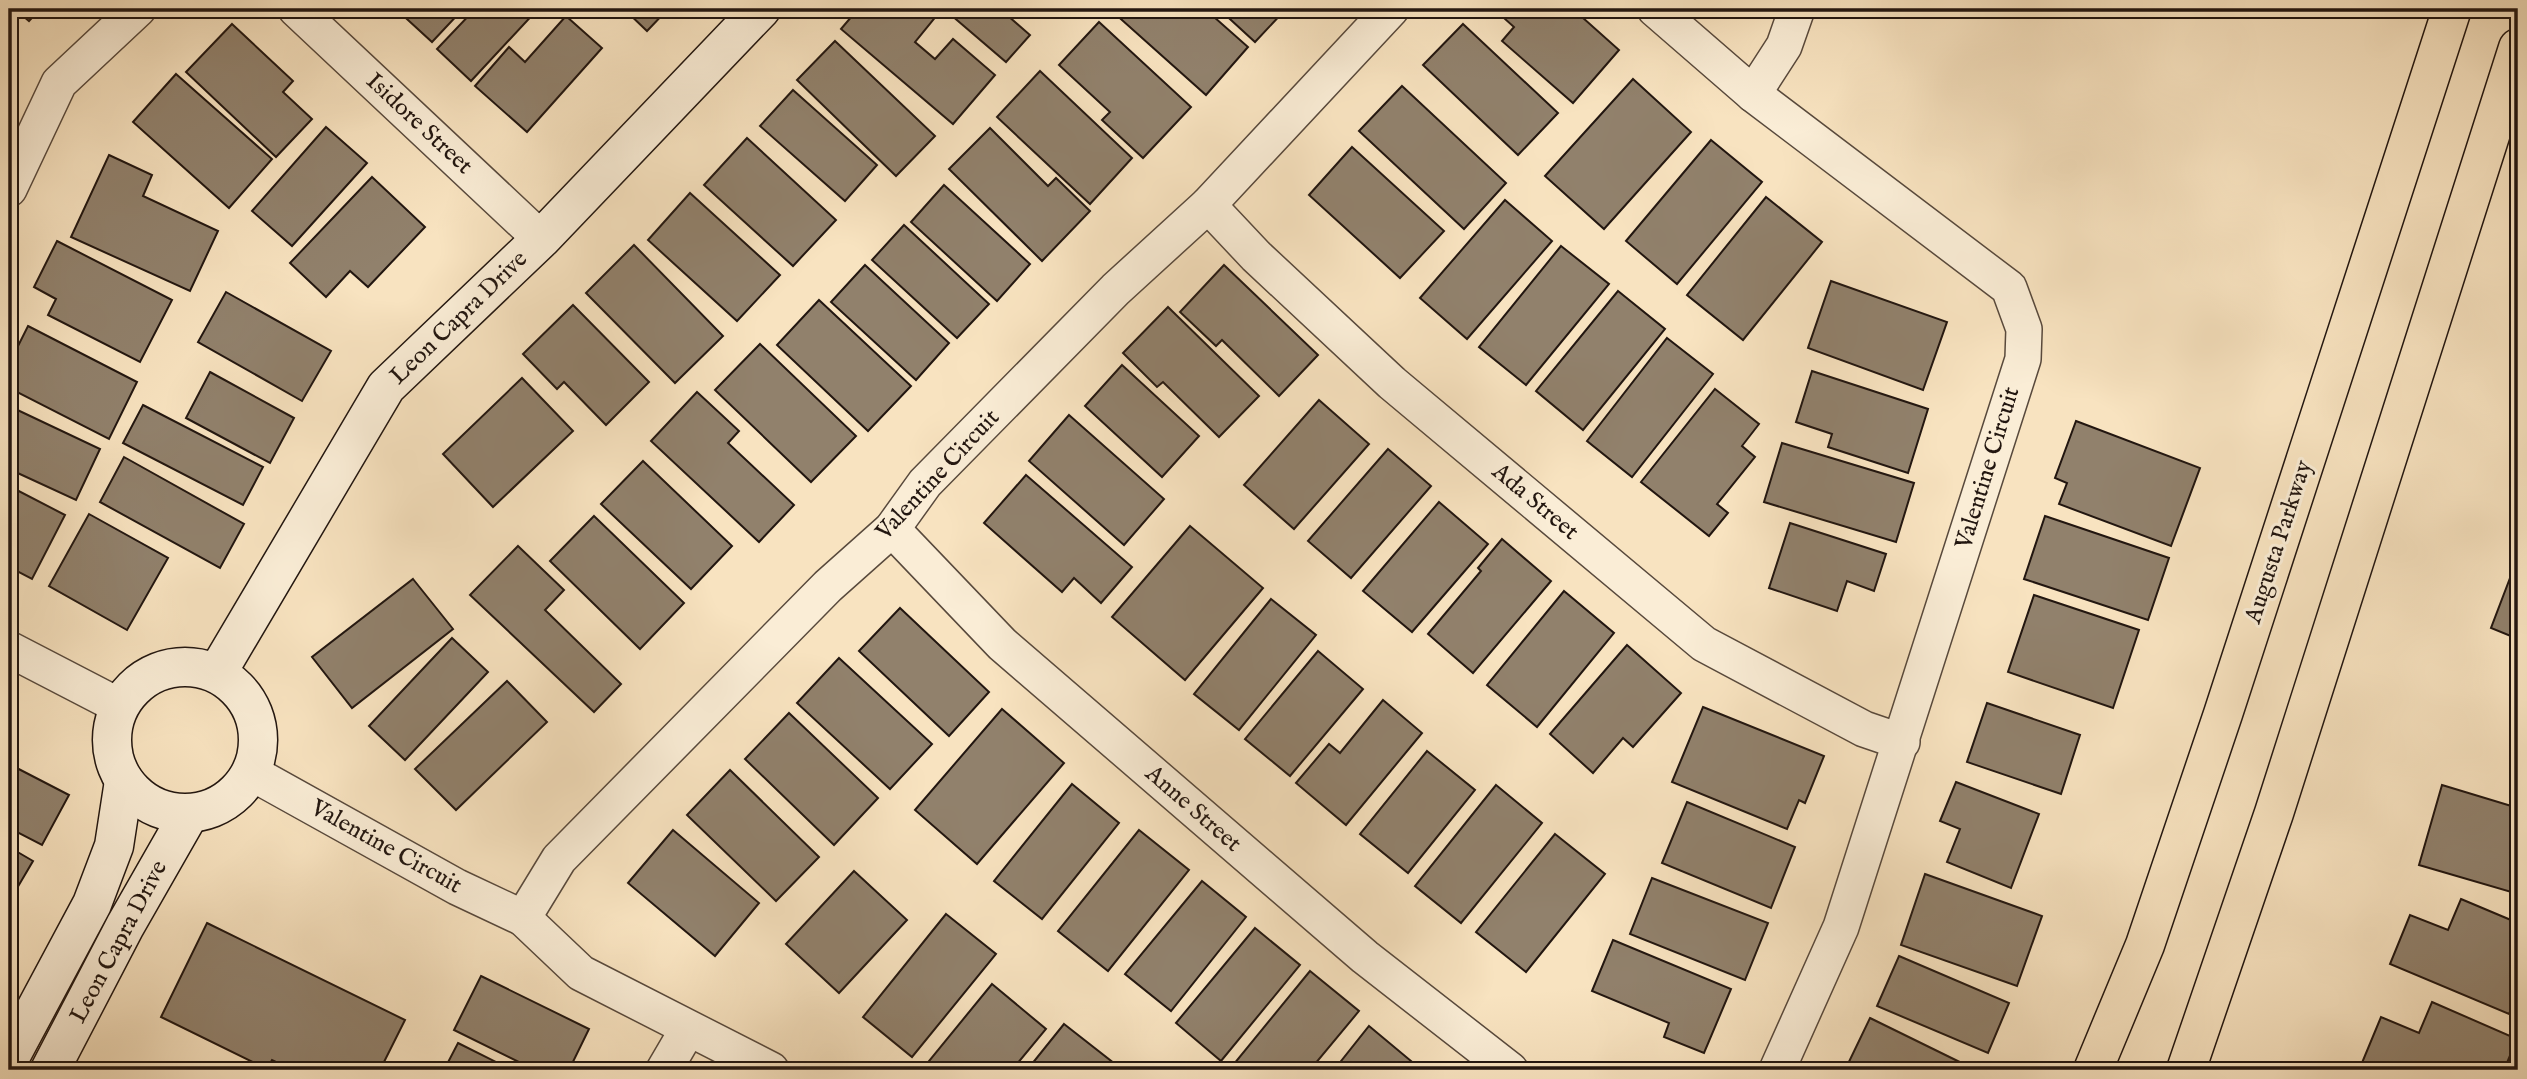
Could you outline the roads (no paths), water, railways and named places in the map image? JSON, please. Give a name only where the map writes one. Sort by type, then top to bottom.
[{"type":"main road","name":"Augusta Parkway","points":[[2093,1070],[2145,945],[2452,9]]},
{"type":"main road","points":[[2186,1070],[2274,813],[2518,48]]},
{"type":"street","points":[[9,189],[60,83],[138,9]]},
{"type":"street","name":"Isidore Street","points":[[296,9],[541,239]]},
{"type":"street","name":"Leon Capra Drive","points":[[217,673],[386,387],[541,239],[761,9]]},
{"type":"street","name":"Valentine Circuit","points":[[523,918],[559,859],[828,586],[891,529],[925,483],[1116,289],[1208,205],[1391,9]]},
{"type":"street","name":"Valentine Circuit","points":[[1655,9],[1753,94],[2009,288],[2024,329],[2023,359],[1841,928],[1777,1070]]},
{"type":"street","points":[[1753,94],[1784,46],[1797,9]]},
{"type":"street","name":"Ada Street","points":[[1208,205],[1256,256],[1392,383],[1704,644],[1864,729],[1902,743]]},
{"type":"street","name":"Anne Street","points":[[891,529],[1002,644],[1364,957],[1510,1070]]},
{"type":"street","points":[[9,649],[119,706]]},
{"type":"street","points":[[180,666],[217,673],[240,690],[255,716],[259,745],[251,773],[225,802],[189,814],[152,806],[124,781],[111,744],[119,706],[144,678],[180,666]]},
{"type":"street","name":"Valentine Circuit","points":[[251,773],[457,887],[523,918],[581,973],[771,1070]]},
{"type":"street","name":"Leon Capra Drive","points":[[9,1059],[92,904],[114,846],[124,781]]},
{"type":"street","name":"Leon Capra Drive","points":[[50,1070],[125,926],[189,814]]},
{"type":"street","points":[[664,1070],[688,1028]]}]
